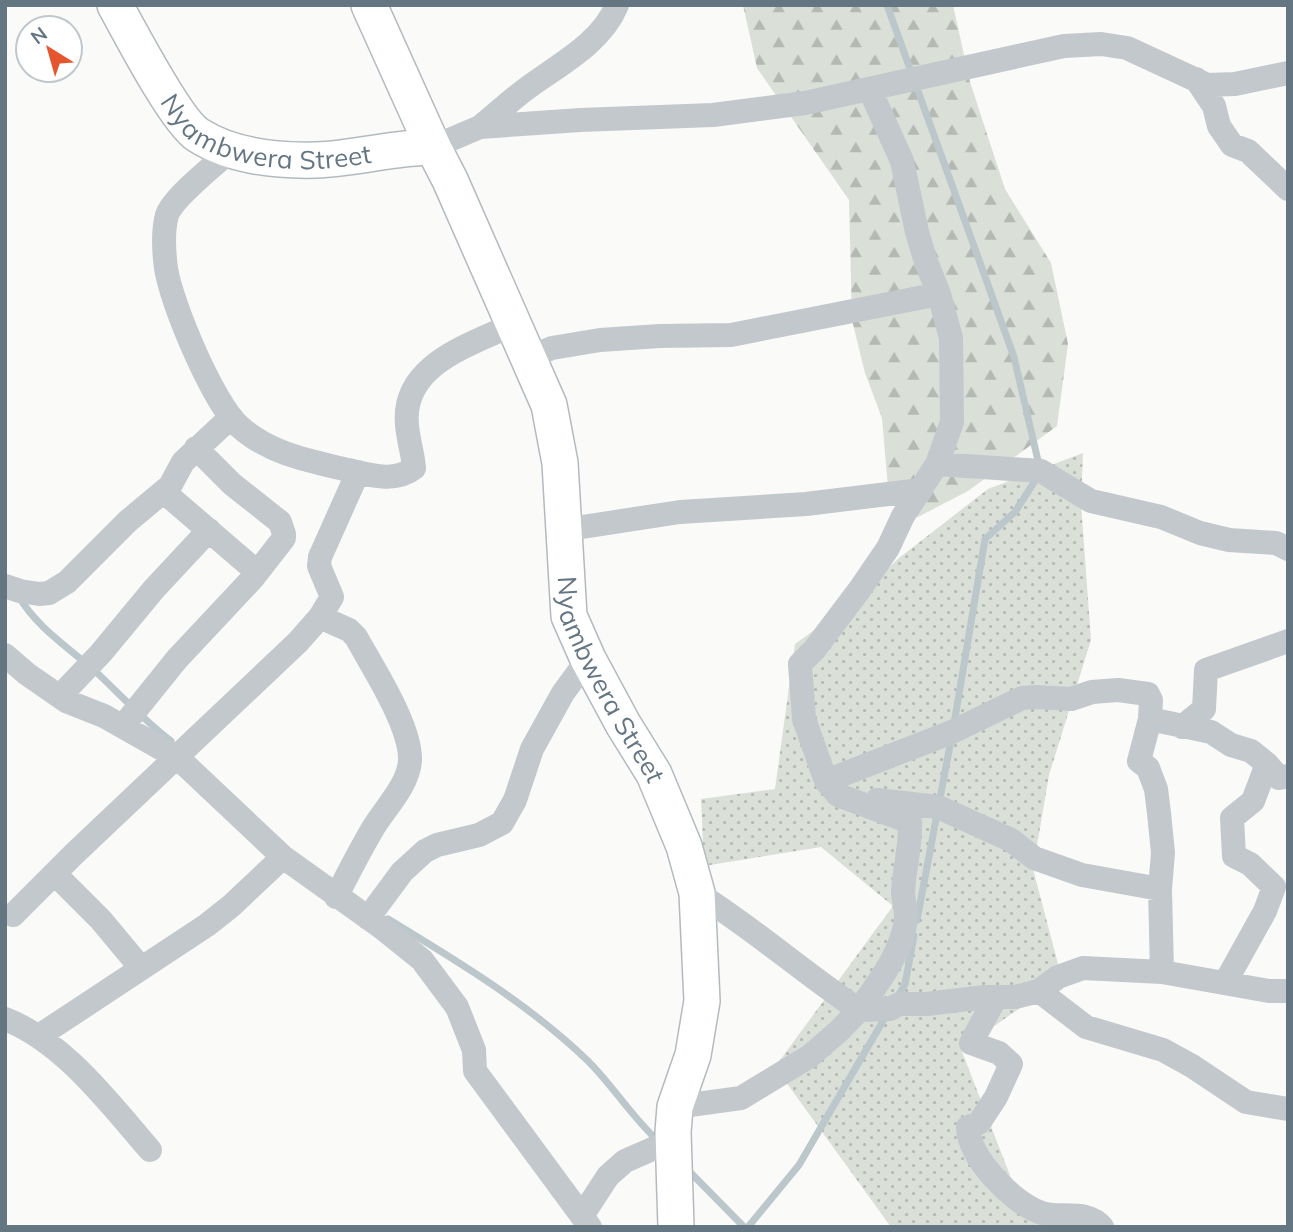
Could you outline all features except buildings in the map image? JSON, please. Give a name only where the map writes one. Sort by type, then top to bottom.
[{"type":"street","name":"Nyambwera Street","points":[[114,5],[175,108],[196,134],[231,150],[258,156],[316,160],[413,147],[433,147]]},
{"type":"street","name":"Nyambwera Street","points":[[369,5],[549,405],[560,463],[569,616],[588,659],[654,774],[684,846],[697,893],[702,1001],[693,1055],[674,1124],[676,1227]]},
{"type":"street","points":[[480,128],[525,90],[597,37],[617,5]]},
{"type":"street","points":[[433,147],[480,128],[580,120],[713,115],[805,103],[1064,46],[1101,44],[1127,48],[1207,85],[1235,84],[1288,73]]},
{"type":"street","points":[[1196,79],[1214,106],[1219,126],[1232,145],[1248,151],[1286,186]]},
{"type":"street","points":[[5,655],[60,696],[123,726],[178,758],[283,857],[369,918],[422,960],[457,1007],[474,1050],[475,1071],[586,1222],[608,1176],[625,1161],[674,1124],[741,1098],[810,1056],[840,1030],[859,1010],[884,975],[899,944],[906,918],[903,893],[911,840],[910,822],[832,788],[804,719],[800,664],[814,650],[888,548],[903,516],[937,464],[952,422],[951,338],[917,232],[902,161],[870,90]]},
{"type":"street","points":[[231,150],[180,198],[168,214],[165,242],[166,270],[196,356],[240,428],[280,452],[358,472],[405,476],[414,468],[407,424],[409,403],[421,376],[439,360],[514,324]]},
{"type":"street","points":[[528,358],[552,348],[600,340],[731,335],[939,294]]},
{"type":"street","points":[[5,586],[20,592],[39,594],[57,589],[67,582],[128,521],[164,492],[183,461],[231,417]]},
{"type":"street","points":[[123,726],[177,659],[257,572],[284,538],[282,526],[232,484],[196,447]]},
{"type":"street","points":[[937,464],[1041,471],[1091,501],[1161,517],[1200,533],[1228,540],[1276,543],[1288,549]]},
{"type":"street","points":[[13,915],[178,758],[238,696],[298,642],[320,617],[332,597],[319,566],[320,557],[358,472]]},
{"type":"street","points":[[563,530],[680,512],[806,504],[921,490]]},
{"type":"street","points":[[164,492],[257,572]]},
{"type":"street","points":[[60,696],[209,530]]},
{"type":"street","points":[[320,617],[349,631],[356,638],[396,712],[408,743],[410,761],[406,776],[362,847],[337,897]]},
{"type":"street","points":[[1182,727],[1204,709],[1206,670],[1288,641]]},
{"type":"street","points":[[369,918],[402,872],[425,850],[479,835],[502,823],[515,800],[532,748],[563,693],[588,659]]},
{"type":"street","points":[[832,788],[1022,698],[1035,696],[1071,699],[1092,692],[1118,690],[1148,694],[1151,700],[1150,719],[1139,761],[1149,768],[1156,789],[1163,853],[1160,889],[1162,972]]},
{"type":"street","points":[[1150,719],[1211,732],[1231,745],[1251,751],[1277,770],[1253,801],[1232,818],[1234,856],[1250,864],[1274,887],[1260,921],[1225,983]]},
{"type":"street","points":[[832,788],[939,807],[1011,840],[1034,858],[1082,875],[1160,889]]},
{"type":"street","points":[[39,1036],[207,925],[283,857]]},
{"type":"street","points":[[55,874],[101,920],[141,968]]},
{"type":"street","points":[[697,893],[730,914],[859,1010],[890,1009],[899,1004],[1015,997],[1039,991],[1058,977],[1083,968],[1162,972],[1269,991],[1288,991]]},
{"type":"street","points":[[1039,991],[1086,1027],[1163,1050],[1246,1102],[1288,1109]]},
{"type":"street","points":[[996,997],[971,1043],[999,1053],[1011,1064],[996,1097],[979,1123],[968,1127],[968,1138],[1004,1190],[1040,1213],[1079,1215],[1099,1223],[1102,1227]]},
{"type":"street","points":[[5,1019],[39,1036],[68,1060],[150,1150]]},
{"type":"green space","points":[[743,5],[953,5],[970,82],[1005,189],[1051,263],[1068,344],[1057,426],[968,491],[918,517],[888,488],[882,418],[865,373],[852,320],[849,200],[757,68]]},
{"type":"green space","points":[[1083,453],[1081,504],[1091,640],[1049,775],[1033,869],[1062,979],[961,1049],[1013,1183],[1050,1227],[891,1227],[775,1067],[893,906],[821,847],[704,866],[701,799],[775,789],[795,644],[849,605],[899,558],[988,489]]},
{"type":"waterway","points":[[887,5],[1014,357],[1039,465]]},
{"type":"waterway","points":[[954,724],[985,539],[1015,512],[1038,476]]},
{"type":"waterway","points":[[18,595],[43,627],[171,741]]},
{"type":"waterway","points":[[917,920],[951,740]]},
{"type":"waterway","points":[[388,919],[492,984],[542,1021],[588,1061],[658,1141]]},
{"type":"waterway","points":[[897,998],[905,984],[914,936]]},
{"type":"waterway","points":[[748,1227],[799,1165],[887,1014]]},
{"type":"waterway","points":[[687,1169],[744,1227]]}]
